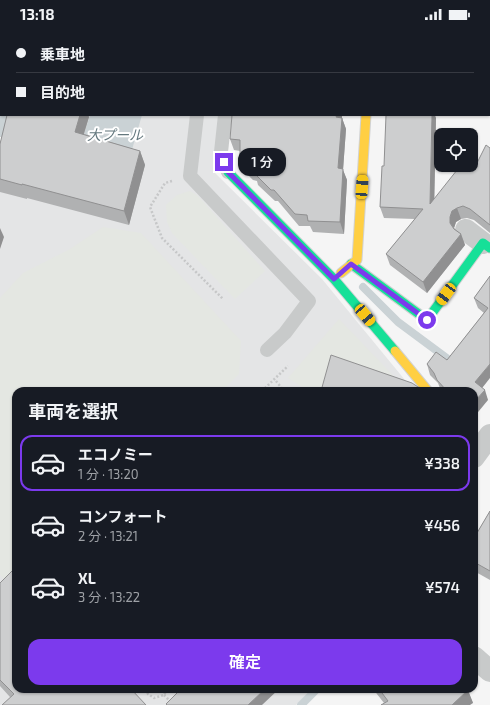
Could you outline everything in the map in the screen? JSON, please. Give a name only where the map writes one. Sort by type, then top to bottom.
[{"type":"street","points":[[334,279],[357,260],[366,116]]},
{"type":"street","points":[[228,172],[334,279],[425,387]]},
{"type":"street","points":[[351,264],[427,320],[480,240]]},
{"type":"street","points":[[478,452],[490,435]]},
{"type":"street","points":[[478,660],[490,671]]},
{"type":"lane","points":[[196,116],[190,176],[310,302],[286,333],[267,350]]},
{"type":"lane","points":[[226,116],[221,152],[228,172]]},
{"type":"path","points":[[190,176],[165,183],[150,207],[162,238],[223,299]]},
{"type":"path","points":[[266,387],[288,366]]},
{"type":"path","points":[[276,381],[281,387]]},
{"type":"path","points":[[148,693],[154,698],[164,695],[174,705]]},
{"type":"shaded area","points":[[74,116],[219,116],[214,172],[322,279],[411,387],[12,387],[12,693],[308,693],[296,705],[0,705],[0,158]]},
{"type":"shaded area","points":[[190,191],[198,196],[265,271],[235,299],[172,233],[167,222],[166,205],[177,195]]},
{"type":"shaded area","points":[[103,227],[141,233],[241,341],[239,374],[226,387],[12,387],[12,574],[5,580],[0,575],[0,298],[23,273],[70,249]]},
{"type":"shaded area","points":[[339,319],[404,387],[303,387],[288,378]]},
{"type":"water","name":"大プール","points":[[90,116],[142,116],[129,160],[80,146]]},
{"type":"building","points":[[7,116],[80,116],[75,132],[140,151],[124,211],[0,179],[0,144]]},
{"type":"building","points":[[232,116],[336,116],[342,118],[338,168],[343,169],[340,222],[308,221],[307,215],[295,214],[274,190],[271,190],[254,173],[254,170],[249,169],[244,164],[244,160],[240,157],[240,140],[230,139]]},
{"type":"building","points":[[386,116],[432,116],[430,204],[455,172],[478,172],[478,161],[486,145],[490,148],[490,225],[470,209],[463,206],[452,211],[450,223],[454,229],[461,234],[423,282],[386,254],[423,209],[380,207],[382,166],[384,166]]},
{"type":"building","points":[[490,276],[490,364],[475,382],[485,390],[478,398],[478,387],[443,387],[427,364],[436,352],[447,360],[488,308],[474,298]]},
{"type":"building","points":[[331,355],[412,383],[418,387],[322,387]]},
{"type":"building","points":[[490,511],[490,571],[478,564],[478,531]]},
{"type":"building","points":[[12,571],[12,692],[0,680],[0,583]]},
{"type":"building","points":[[13,693],[135,693],[146,705],[2,705],[14,694]]},
{"type":"building","points":[[177,693],[261,693],[248,705],[166,704]]},
{"type":"building","points":[[382,693],[465,693],[452,705],[381,705],[388,701]]},
{"type":"waterway","points":[[0,133],[4,116]]},
{"type":"waterway","points":[[363,287],[398,322],[456,365]]},
{"type":"waterway","points":[[301,705],[313,693]]},
{"type":"traffic: fast","points":[[228,172],[334,279],[395,351]]},
{"type":"traffic: fast","points":[[351,264],[427,320],[483,243],[490,248]]},
{"type":"traffic: slow","points":[[341,273],[357,260],[366,116]]},
{"type":"traffic: slow","points":[[395,351],[425,387]]},
{"type":"route","points":[[224,162],[228,172],[334,279],[351,264],[427,320]]}]
